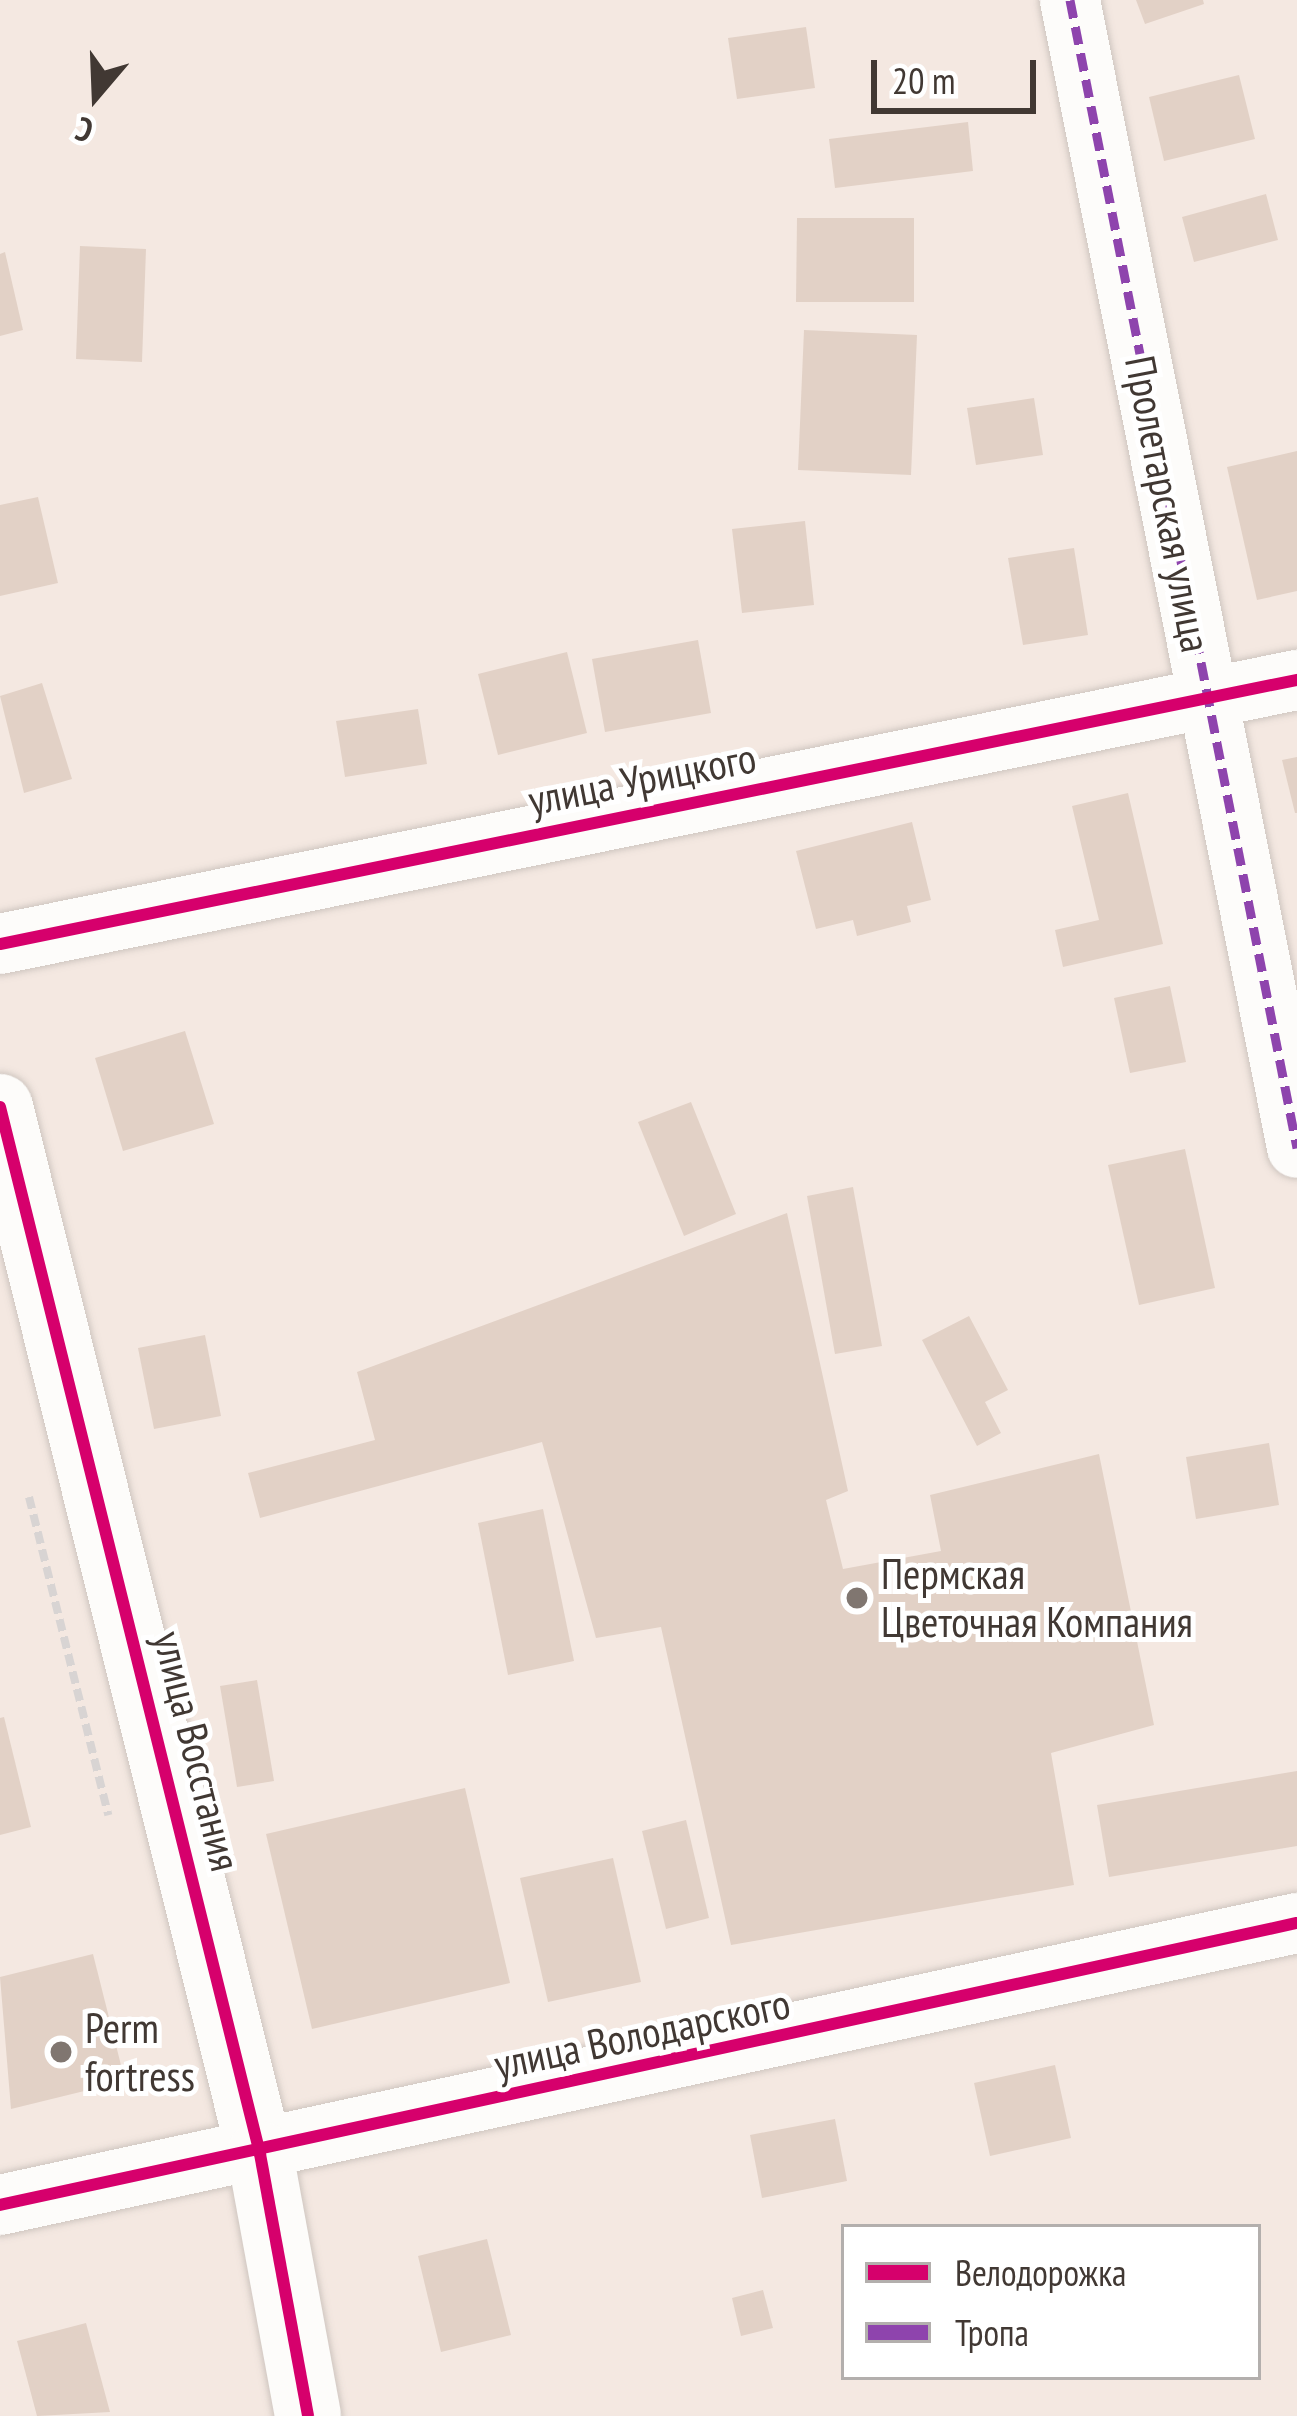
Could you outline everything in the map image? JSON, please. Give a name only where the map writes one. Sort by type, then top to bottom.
[{"type":"street","name":"Пролетарская улица","points":[[1070,0],[1297,1148]]},
{"type":"street","name":"улица Урицкого","points":[[0,944],[1297,680]]},
{"type":"street","name":"улица Восстания","points":[[0,1106],[260,2153],[308,2416]]},
{"type":"street","name":"улица Володарского","points":[[0,2205],[260,2153],[1297,1923]]},
{"type":"building","points":[[1136,0],[1203,0],[1204,4],[1145,24]]},
{"type":"building","points":[[806,27],[815,88],[737,99],[728,38]]},
{"type":"building","points":[[1239,75],[1255,139],[1164,161],[1149,97]]},
{"type":"building","points":[[968,122],[973,171],[835,188],[829,139]]},
{"type":"building","points":[[1266,194],[1278,240],[1194,262],[1182,217]]},
{"type":"building","points":[[797,218],[914,218],[914,302],[796,302]]},
{"type":"building","points":[[80,246],[146,249],[142,362],[76,359]]},
{"type":"building","points":[[5,252],[23,330],[0,336],[0,254]]},
{"type":"building","points":[[804,330],[917,335],[911,475],[798,470]]},
{"type":"building","points":[[1034,398],[1043,455],[976,465],[967,408]]},
{"type":"building","points":[[1297,451],[1297,591],[1257,600],[1227,467]]},
{"type":"building","points":[[38,497],[58,583],[0,596],[0,505]]},
{"type":"building","points":[[805,521],[814,605],[742,613],[732,529]]},
{"type":"building","points":[[1074,548],[1088,635],[1023,645],[1008,558]]},
{"type":"building","points":[[698,640],[711,713],[605,732],[592,659]]},
{"type":"building","points":[[567,652],[587,733],[498,755],[478,674]]},
{"type":"building","points":[[42,683],[72,779],[24,793],[0,696]]},
{"type":"building","points":[[418,709],[427,764],[345,777],[336,721]]},
{"type":"building","points":[[1297,757],[1297,813],[1295,813],[1282,760]]},
{"type":"building","points":[[1128,793],[1163,944],[1063,967],[1055,930],[1099,920],[1072,806]]},
{"type":"building","points":[[912,822],[931,900],[907,906],[911,922],[857,936],[853,920],[816,929],[796,851]]},
{"type":"building","points":[[1170,986],[1186,1062],[1130,1073],[1114,998]]},
{"type":"building","points":[[185,1031],[214,1124],[123,1151],[95,1058]]},
{"type":"building","points":[[691,1102],[736,1214],[684,1236],[638,1122]]},
{"type":"building","points":[[1185,1149],[1215,1288],[1139,1305],[1108,1165]]},
{"type":"building","points":[[853,1187],[882,1346],[835,1354],[807,1196]]},
{"type":"building","name":"Пермская Цветочная Компания","points":[[787,1213],[848,1491],[826,1500],[843,1569],[941,1551],[930,1495],[1099,1454],[1154,1725],[1051,1753],[1074,1885],[731,1945],[661,1627],[596,1638],[542,1442],[260,1518],[248,1473],[375,1440],[357,1372]]},
{"type":"building","points":[[969,1316],[1008,1390],[985,1402],[1001,1433],[977,1446],[922,1340]]},
{"type":"building","points":[[205,1335],[221,1416],[154,1429],[138,1348]]},
{"type":"building","points":[[1269,1443],[1279,1505],[1196,1519],[1186,1457]]},
{"type":"building","points":[[543,1509],[574,1661],[508,1675],[478,1523]]},
{"type":"building","points":[[257,1680],[274,1781],[237,1787],[220,1686]]},
{"type":"building","points":[[4,1717],[31,1827],[0,1835],[0,1718]]},
{"type":"building","points":[[1297,1771],[1297,1846],[1109,1877],[1097,1805]]},
{"type":"building","points":[[465,1788],[510,1983],[312,2029],[266,1834]]},
{"type":"building","points":[[686,1820],[709,1918],[666,1929],[642,1831]]},
{"type":"building","points":[[613,1858],[641,1982],[548,2002],[520,1878]]},
{"type":"building","points":[[93,1954],[125,2081],[11,2109],[0,1977]]},
{"type":"building","points":[[1055,2065],[1071,2138],[990,2156],[974,2083]]},
{"type":"building","points":[[835,2119],[847,2181],[762,2198],[750,2135]]},
{"type":"building","points":[[487,2239],[511,2335],[441,2352],[418,2256]]},
{"type":"building","points":[[763,2290],[773,2328],[741,2336],[732,2298]]},
{"type":"building","points":[[86,2323],[110,2412],[37,2416],[17,2341]]},
{"type":"marked path","points":[[1070,0],[1297,1148]]},
{"type":"cycle path","points":[[0,944],[1297,680]]},
{"type":"cycle path","points":[[0,1107],[260,2154],[308,2416]]},
{"type":"cycle path","points":[[0,2205],[1297,1923]]},
{"type":"place","name":"Пермская Цветочная Компания","points":[[857,1598]]},
{"type":"place","name":"Perm fortress","points":[[61,2052]]}]
